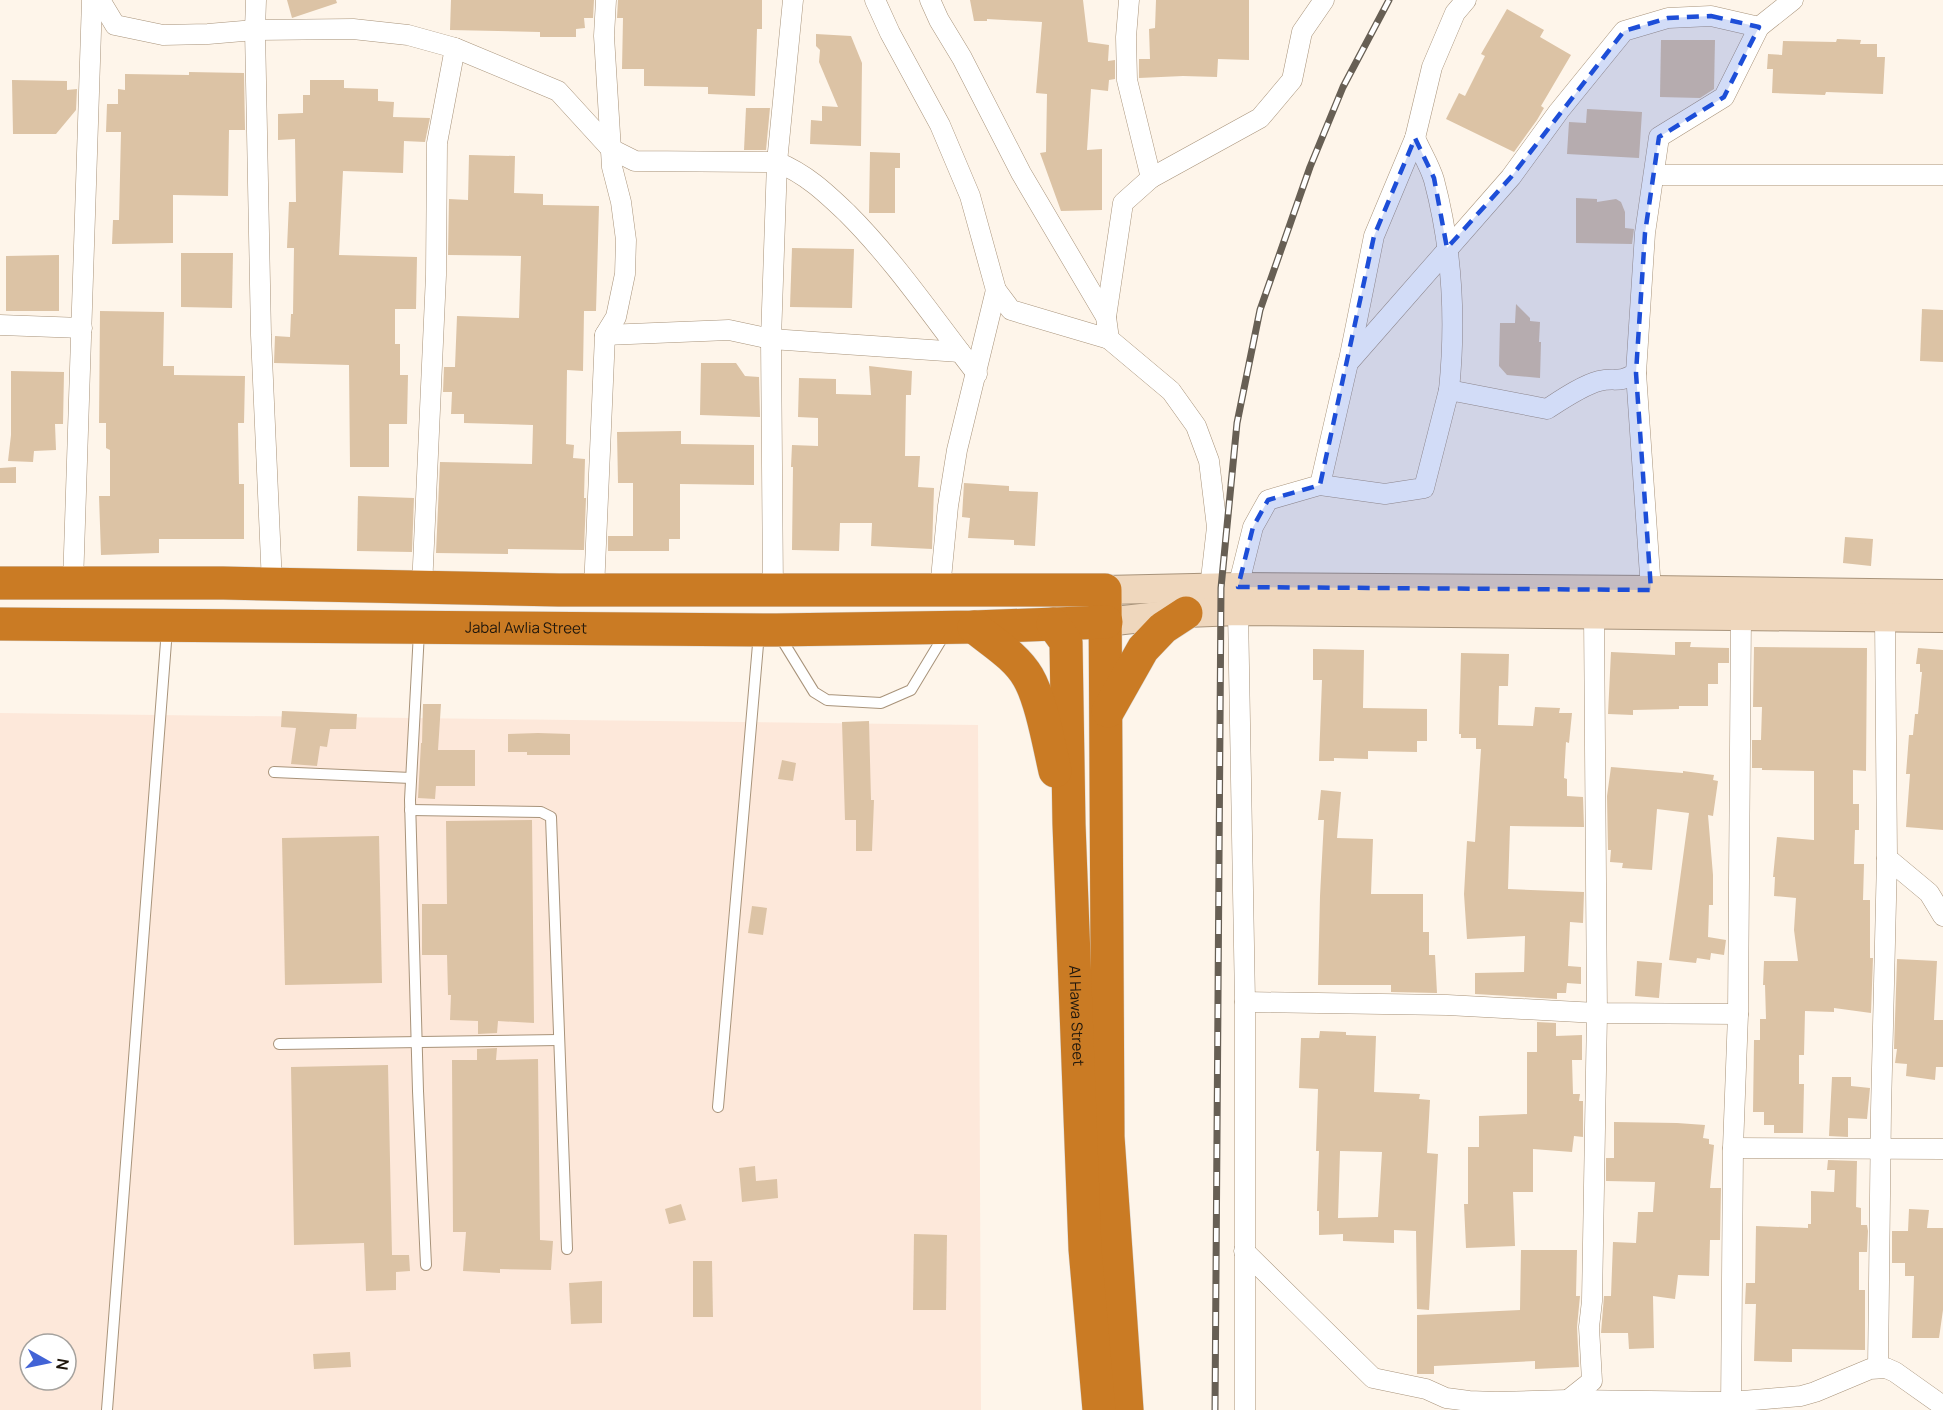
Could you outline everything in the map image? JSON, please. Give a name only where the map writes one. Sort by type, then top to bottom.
[{"type":"highway","points":[[0,583],[272,584],[594,590],[1105,590]]},
{"type":"highway","points":[[1053,624],[1055,590]]},
{"type":"highway","name":"Al Hawa Street","points":[[1105,590],[1108,1137],[1127,1410]]},
{"type":"highway","points":[[1107,712],[1143,649],[1163,628],[1186,613]]},
{"type":"highway","name":"Jabal Awlia Street","points":[[0,624],[768,630],[1106,622]]},
{"type":"highway","name":"Al Hawa Street","points":[[1053,624],[1066,642],[1068,824],[1085,1249],[1099,1410]]},
{"type":"highway","points":[[962,627],[1012,657],[1028,676],[1036,694],[1068,824]]},
{"type":"street","points":[[73,584],[92,0]]},
{"type":"street","points":[[100,0],[115,25],[163,35],[255,30],[353,29],[408,35],[455,48],[558,91],[611,149],[635,161],[777,162],[804,175],[822,189],[872,238],[977,374]]},
{"type":"street","points":[[256,0],[261,335],[272,584]]},
{"type":"street","points":[[594,590],[605,335],[616,317],[625,274],[626,251],[621,202],[612,167],[604,36],[606,0]]},
{"type":"street","points":[[773,590],[771,339],[777,162],[793,0]]},
{"type":"street","points":[[860,0],[890,33]]},
{"type":"street","points":[[874,0],[940,124],[970,196],[996,290],[1011,310],[1109,339],[1171,391],[1196,426],[1209,460],[1217,527],[1229,595],[1245,1002],[1245,1410]]},
{"type":"street","points":[[930,0],[1021,173],[1106,317]]},
{"type":"street","points":[[1129,0],[1126,37],[1127,80],[1151,178]]},
{"type":"street","points":[[1109,339],[1106,317],[1123,204],[1151,178],[1260,118],[1293,80],[1302,32],[1324,0]]},
{"type":"street","points":[[1320,485],[1374,236],[1414,138],[1432,67],[1455,13],[1466,0]]},
{"type":"street","points":[[1651,590],[1636,374],[1645,233],[1659,136],[1724,97],[1759,27],[1793,0]]},
{"type":"street","points":[[1348,363],[1511,177],[1559,111],[1624,31],[1668,18],[1711,16],[1759,27]]},
{"type":"street","points":[[422,588],[436,275],[437,143],[455,48]]},
{"type":"street","points":[[1229,595],[1253,527],[1268,500],[1320,485],[1385,494],[1424,488],[1449,390],[1452,362],[1452,302],[1447,248],[1434,178],[1414,138]]},
{"type":"street","points":[[1655,175],[1943,175]]},
{"type":"street","points":[[940,589],[955,461],[996,290]]},
{"type":"street","points":[[0,325],[82,328]]},
{"type":"street","points":[[605,335],[729,330],[771,339],[960,352]]},
{"type":"street","points":[[1449,390],[1547,409],[1599,381],[1624,380],[1636,374]]},
{"type":"street","points":[[1105,590],[1594,614],[1943,618]]},
{"type":"street","points":[[1106,622],[1186,613],[1229,595],[1651,590],[1943,594]]},
{"type":"street","points":[[1566,1405],[1592,1381],[1589,1327],[1592,1301],[1597,1013],[1594,614]]},
{"type":"street","points":[[1731,1406],[1733,1148],[1738,1014],[1741,615]]},
{"type":"street","points":[[1878,1368],[1887,858],[1885,618]]},
{"type":"street","points":[[1887,858],[1929,893],[1943,916]]},
{"type":"street","points":[[1245,1002],[1448,1005],[1597,1013],[1738,1014]]},
{"type":"street","points":[[1733,1148],[1943,1149]]},
{"type":"street","points":[[1244,1251],[1373,1378],[1426,1389],[1446,1398],[1566,1405],[1731,1406],[1801,1396],[1870,1369],[1886,1368],[1943,1406]]},
{"type":"lane","points":[[107,1410],[168,626]]},
{"type":"lane","points":[[768,630],[814,692],[827,700],[881,703],[911,690],[962,627]]},
{"type":"lane","points":[[419,628],[410,810],[426,1265]]},
{"type":"lane","points":[[718,1107],[768,630]]},
{"type":"lane","points":[[274,772],[411,778]]},
{"type":"lane","points":[[410,810],[541,812],[551,817],[567,1249]]},
{"type":"lane","points":[[279,1044],[559,1040]]},
{"type":"highlighted area","points":[[1711,16],[1759,27],[1724,97],[1659,137],[1645,233],[1636,373],[1651,590],[1238,587],[1253,527],[1268,500],[1320,485],[1374,236],[1415,138],[1434,178],[1447,248],[1511,177],[1624,31],[1668,18]]},
{"type":"shaded area","points":[[0,713],[978,725],[981,1410],[0,1410]]},
{"type":"building","points":[[287,0],[336,0],[337,3],[292,18]]},
{"type":"building","points":[[451,0],[594,0],[593,18],[584,18],[585,28],[576,29],[576,37],[540,37],[540,32],[450,30]]},
{"type":"building","points":[[618,0],[762,0],[762,29],[757,29],[755,96],[708,94],[708,87],[644,86],[644,69],[622,69],[623,18],[617,18]]},
{"type":"building","points":[[970,0],[1083,0],[1088,42],[1109,45],[1108,61],[1115,60],[1115,79],[1109,80],[1108,91],[1091,89],[1087,150],[1102,149],[1102,210],[1061,211],[1040,153],[1046,152],[1047,94],[1036,93],[1042,22],[987,19],[987,21],[974,21]]},
{"type":"building","points":[[1156,0],[1249,0],[1249,60],[1218,59],[1217,77],[1139,78],[1139,59],[1150,59],[1149,29],[1155,28]]},
{"type":"building","points":[[1507,9],[1544,30],[1540,37],[1571,55],[1541,106],[1544,108],[1537,120],[1514,152],[1446,119],[1459,93],[1465,96],[1485,56],[1481,54]]},
{"type":"building","points":[[816,34],[851,36],[862,63],[861,146],[810,144],[811,120],[822,121],[822,106],[838,107],[819,62],[820,50],[816,46]]},
{"type":"building","points":[[1837,39],[1861,40],[1860,44],[1877,44],[1877,57],[1885,57],[1883,94],[1772,93],[1773,69],[1767,69],[1768,54],[1782,55],[1783,41],[1836,42]]},
{"type":"building","points":[[1661,40],[1715,40],[1714,89],[1700,98],[1660,97]]},
{"type":"building","points":[[189,72],[244,73],[245,130],[229,130],[228,196],[173,195],[173,243],[112,244],[113,220],[119,220],[121,132],[106,132],[107,104],[118,104],[118,89],[125,90],[125,74],[189,75]]},
{"type":"building","points":[[12,80],[67,81],[67,90],[77,89],[76,110],[56,134],[13,134]]},
{"type":"building","points":[[310,80],[344,80],[344,88],[378,89],[378,101],[394,102],[393,117],[430,118],[425,142],[404,141],[403,173],[343,171],[339,255],[417,257],[416,309],[395,309],[395,344],[400,344],[400,375],[408,375],[407,424],[389,424],[389,467],[350,467],[349,365],[274,363],[275,336],[290,337],[291,314],[293,314],[294,248],[287,248],[289,202],[296,202],[295,139],[278,140],[278,114],[303,113],[303,95],[310,95]]},
{"type":"building","points":[[746,108],[770,108],[766,150],[744,150]]},
{"type":"building","points":[[1587,109],[1642,112],[1639,158],[1567,154],[1569,122],[1586,123]]},
{"type":"building","points":[[870,152],[900,153],[900,168],[895,168],[895,213],[869,213]]},
{"type":"building","points":[[469,155],[515,156],[514,193],[543,194],[543,205],[599,206],[596,311],[584,311],[583,371],[567,370],[566,444],[574,445],[573,458],[585,459],[584,550],[508,549],[508,554],[436,553],[440,462],[532,464],[533,425],[464,423],[464,414],[451,414],[452,392],[443,392],[444,367],[455,367],[457,316],[519,318],[521,256],[448,255],[449,199],[468,200]]},
{"type":"building","points":[[1576,198],[1597,199],[1597,202],[1616,199],[1621,202],[1625,212],[1625,228],[1634,229],[1632,244],[1576,243]]},
{"type":"building","points":[[792,248],[854,249],[852,308],[790,307]]},
{"type":"building","points":[[181,253],[233,253],[232,308],[181,307]]},
{"type":"building","points":[[59,255],[59,311],[6,311],[6,256]]},
{"type":"building","points":[[1516,304],[1530,318],[1530,321],[1540,322],[1540,378],[1507,375],[1499,366],[1500,323],[1515,323]]},
{"type":"building","points":[[1922,309],[1943,310],[1943,362],[1920,361]]},
{"type":"building","points":[[100,311],[164,312],[163,366],[174,366],[174,375],[245,376],[244,423],[238,423],[239,484],[244,484],[244,539],[159,539],[159,553],[101,555],[99,496],[110,496],[110,450],[106,448],[106,423],[99,423]]},
{"type":"building","points":[[701,363],[736,363],[745,376],[759,377],[760,417],[700,415]]},
{"type":"building","points":[[869,366],[912,371],[911,395],[906,395],[905,456],[920,456],[918,487],[934,488],[932,549],[871,546],[872,523],[840,523],[839,551],[792,550],[792,445],[818,446],[818,418],[798,417],[799,378],[836,379],[836,394],[871,395]]},
{"type":"building","points":[[11,371],[64,372],[63,424],[55,424],[56,450],[34,451],[33,462],[8,461],[11,435]]},
{"type":"building","points":[[681,431],[681,444],[754,445],[754,485],[680,484],[680,539],[669,539],[669,551],[608,551],[608,536],[633,536],[633,483],[618,483],[617,432]]},
{"type":"building","points":[[16,467],[16,483],[0,483],[0,468]]},
{"type":"building","points":[[964,483],[1009,486],[1009,491],[1038,492],[1035,546],[1014,545],[1014,540],[968,538],[970,518],[962,517]]},
{"type":"building","points":[[358,496],[414,498],[412,552],[357,551]]},
{"type":"building","points":[[1845,537],[1873,539],[1871,566],[1843,563]]},
{"type":"building","points":[[1675,642],[1691,642],[1690,647],[1729,648],[1729,663],[1718,663],[1718,684],[1708,684],[1708,706],[1633,710],[1633,715],[1608,714],[1611,652],[1675,655]]},
{"type":"building","points":[[1754,647],[1867,648],[1866,771],[1853,770],[1853,804],[1859,804],[1859,830],[1855,830],[1854,864],[1864,864],[1863,900],[1870,900],[1870,958],[1873,958],[1871,1013],[1834,1008],[1834,1012],[1805,1011],[1804,1055],[1799,1055],[1799,1084],[1804,1084],[1803,1133],[1774,1133],[1774,1125],[1764,1125],[1764,1112],[1753,1112],[1754,1040],[1760,1040],[1760,1019],[1766,1019],[1765,985],[1763,985],[1764,961],[1798,961],[1794,930],[1796,898],[1774,896],[1775,877],[1773,877],[1777,837],[1814,840],[1814,771],[1752,768],[1752,740],[1761,740],[1762,707],[1753,707]]},
{"type":"building","points":[[1918,648],[1943,650],[1943,830],[1906,827],[1910,774],[1906,774],[1909,735],[1913,735],[1915,714],[1918,714],[1922,672],[1920,672],[1920,664],[1916,664]]},
{"type":"building","points":[[1313,649],[1364,650],[1363,708],[1427,709],[1427,741],[1417,741],[1417,752],[1368,751],[1368,759],[1334,758],[1334,761],[1319,761],[1322,680],[1313,680]]},
{"type":"building","points":[[1461,653],[1509,654],[1508,686],[1499,686],[1498,725],[1533,726],[1535,707],[1560,708],[1559,713],[1572,713],[1569,743],[1566,742],[1564,778],[1567,779],[1567,796],[1583,797],[1584,827],[1510,826],[1508,889],[1584,892],[1583,923],[1570,922],[1568,966],[1581,967],[1581,984],[1567,983],[1566,993],[1557,993],[1557,999],[1475,994],[1475,973],[1524,972],[1525,936],[1467,939],[1464,894],[1467,841],[1475,842],[1481,749],[1476,749],[1476,738],[1461,738],[1459,734]]},
{"type":"building","points":[[423,704],[441,704],[438,750],[475,750],[475,786],[436,786],[435,799],[418,798]]},
{"type":"building","points":[[282,711],[357,714],[356,729],[330,729],[327,747],[320,746],[317,766],[291,764],[296,728],[281,727]]},
{"type":"building","points":[[869,721],[871,800],[874,800],[872,851],[856,851],[856,820],[845,820],[842,722]]},
{"type":"building","points":[[508,734],[570,734],[570,755],[527,755],[527,752],[508,752]]},
{"type":"building","points":[[782,760],[796,763],[793,781],[778,779]]},
{"type":"building","points":[[1611,767],[1714,775],[1713,780],[1718,781],[1713,816],[1708,815],[1713,905],[1709,905],[1708,937],[1726,940],[1724,955],[1711,953],[1710,960],[1697,958],[1696,963],[1669,960],[1689,813],[1657,809],[1652,870],[1622,868],[1623,863],[1610,862],[1607,796]]},
{"type":"building","points":[[1321,790],[1341,792],[1337,838],[1373,839],[1371,894],[1423,894],[1423,932],[1429,932],[1429,955],[1435,955],[1437,993],[1391,992],[1391,985],[1318,985],[1324,820],[1318,820]]},
{"type":"building","points":[[532,820],[534,1023],[498,1021],[497,1033],[478,1034],[478,1021],[450,1020],[451,995],[448,995],[447,955],[422,955],[422,904],[447,904],[446,821]]},
{"type":"building","points":[[379,836],[382,983],[285,985],[282,838]]},
{"type":"building","points":[[752,906],[767,908],[763,935],[748,933]]},
{"type":"building","points":[[1897,959],[1937,961],[1934,1020],[1943,1020],[1943,1067],[1936,1067],[1935,1080],[1906,1076],[1907,1064],[1895,1063]]},
{"type":"building","points":[[1637,961],[1662,963],[1659,998],[1635,996]]},
{"type":"building","points":[[1537,1022],[1556,1023],[1556,1036],[1582,1035],[1582,1060],[1572,1060],[1573,1094],[1580,1094],[1579,1101],[1583,1101],[1583,1137],[1574,1136],[1572,1152],[1533,1149],[1533,1192],[1513,1192],[1515,1246],[1466,1248],[1464,1204],[1468,1204],[1468,1147],[1479,1147],[1479,1116],[1527,1114],[1527,1052],[1537,1052]]},
{"type":"building","points":[[1320,1031],[1376,1036],[1374,1092],[1420,1094],[1419,1099],[1430,1100],[1427,1153],[1438,1154],[1429,1310],[1417,1309],[1416,1231],[1394,1230],[1394,1243],[1343,1241],[1343,1234],[1319,1235],[1319,1211],[1317,1211],[1319,1151],[1316,1151],[1318,1089],[1299,1088],[1301,1038],[1319,1038]],"holes":[[[1340,1151],[1382,1152],[1378,1217],[1338,1218]]]},
{"type":"building","points":[[497,1048],[496,1060],[538,1059],[540,1240],[553,1241],[551,1270],[500,1269],[500,1273],[463,1271],[466,1232],[453,1232],[452,1060],[477,1060],[477,1049]]},
{"type":"building","points":[[388,1065],[392,1255],[409,1255],[410,1271],[396,1272],[396,1290],[366,1291],[364,1243],[294,1245],[291,1067]]},
{"type":"building","points":[[1832,1077],[1851,1077],[1851,1086],[1870,1088],[1867,1119],[1848,1118],[1848,1137],[1829,1136]]},
{"type":"building","points":[[1614,1122],[1705,1125],[1703,1138],[1709,1139],[1709,1144],[1714,1145],[1710,1188],[1721,1188],[1720,1240],[1710,1240],[1709,1276],[1678,1275],[1675,1299],[1653,1296],[1654,1348],[1629,1349],[1628,1333],[1601,1333],[1604,1296],[1611,1296],[1613,1242],[1636,1243],[1638,1212],[1653,1212],[1655,1182],[1606,1181],[1606,1158],[1614,1158]]},
{"type":"building","points":[[1828,1160],[1857,1161],[1856,1207],[1861,1208],[1861,1225],[1867,1225],[1868,1231],[1867,1252],[1859,1252],[1859,1290],[1865,1290],[1865,1350],[1792,1349],[1792,1362],[1754,1361],[1756,1304],[1745,1304],[1746,1283],[1755,1283],[1756,1226],[1808,1228],[1808,1224],[1811,1224],[1811,1191],[1834,1192],[1835,1170],[1827,1170]]},
{"type":"building","points":[[755,1166],[756,1181],[777,1179],[778,1198],[742,1202],[739,1168]]},
{"type":"building","points":[[681,1204],[686,1220],[669,1224],[665,1209]]},
{"type":"building","points":[[1909,1209],[1929,1210],[1927,1228],[1943,1228],[1943,1310],[1939,1338],[1912,1338],[1914,1276],[1905,1276],[1905,1263],[1892,1263],[1892,1231],[1908,1231]]},
{"type":"building","points":[[914,1234],[947,1235],[946,1310],[913,1310]]},
{"type":"building","points":[[1521,1250],[1577,1250],[1576,1296],[1580,1296],[1577,1327],[1579,1367],[1535,1369],[1535,1361],[1434,1366],[1434,1374],[1417,1374],[1417,1315],[1520,1310]]},
{"type":"building","points":[[693,1261],[712,1261],[713,1317],[693,1317]]},
{"type":"building","points":[[602,1281],[602,1323],[571,1324],[569,1283]]},
{"type":"building","points":[[350,1352],[351,1367],[314,1369],[313,1354]]},
{"type":"railway","points":[[1215,1410],[1221,588],[1237,423],[1260,310],[1310,167],[1343,87],[1389,0]]}]
